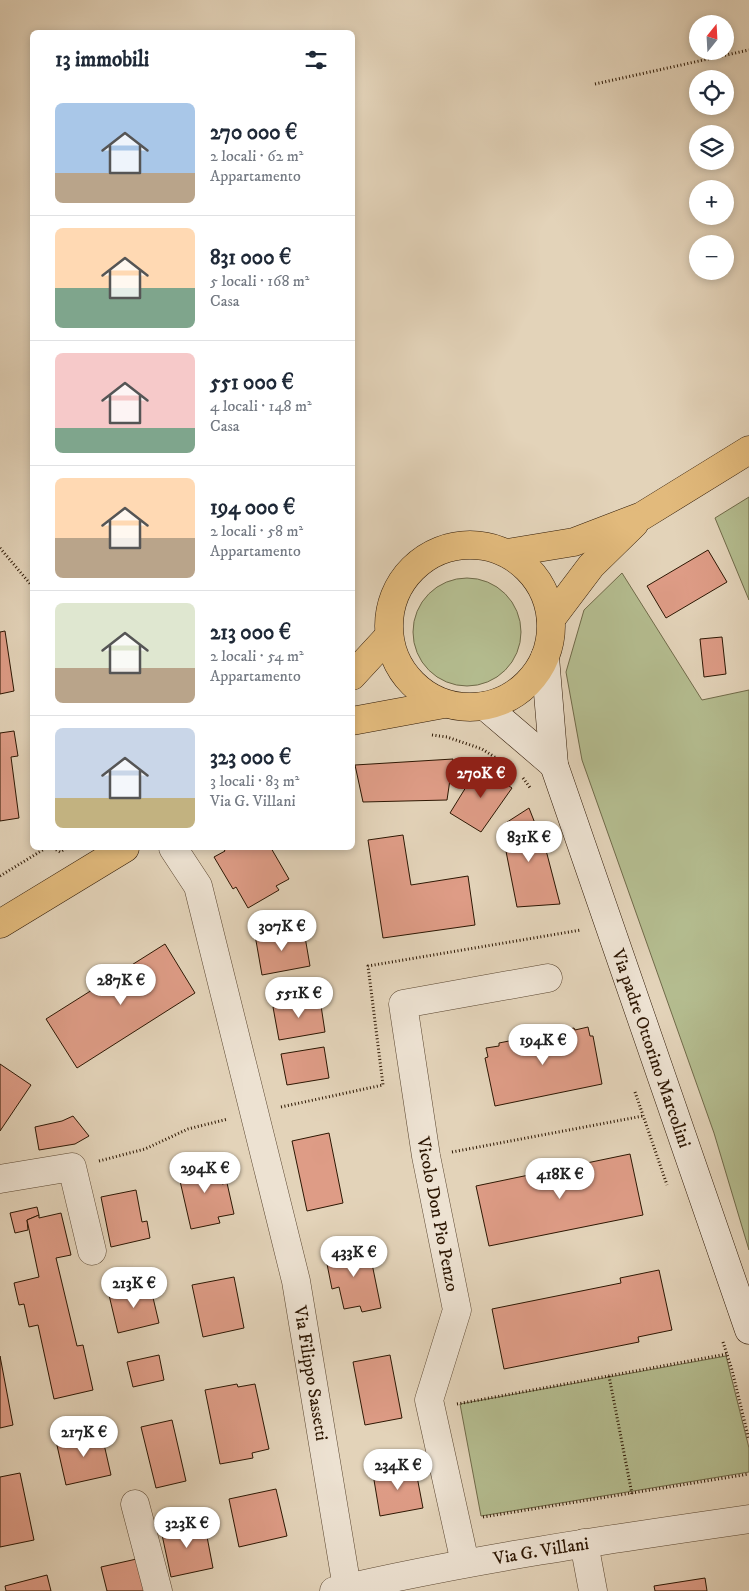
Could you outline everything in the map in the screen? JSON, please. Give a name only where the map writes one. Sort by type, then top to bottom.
[{"type":"main road","points":[[507,553],[574,542],[642,516],[749,450]]},
{"type":"main road","points":[[551,619],[591,566],[642,516]]},
{"type":"main road","points":[[457,545],[483,546],[507,553],[524,565],[537,580],[546,598],[551,619],[550,638],[545,657],[535,675],[521,689],[504,700],[485,706],[464,708],[444,704],[424,694],[407,679],[395,659],[388,637],[389,612],[397,588],[412,568],[433,553],[457,545]]},
{"type":"main road","points":[[355,673],[388,637]]},
{"type":"main road","points":[[355,720],[444,704]]},
{"type":"main road","points":[[0,924],[123,850]]},
{"type":"street","name":"Via padre Ottorino Marcolini","points":[[545,657],[554,765],[749,1330]]},
{"type":"street","points":[[485,706],[554,765]]},
{"type":"street","name":"Via Filippo Sassetti","points":[[174,850],[198,886],[296,1281],[341,1590]]},
{"type":"street","name":"Vicolo Don Pio Penzo","points":[[465,1563],[429,1400],[457,1310],[426,1156],[403,1004],[548,978]]},
{"type":"street","points":[[0,1179],[72,1167],[92,1251]]},
{"type":"street","points":[[136,1504],[158,1591]]},
{"type":"street","name":"Via G. Villani","points":[[341,1590],[465,1563],[584,1543],[749,1519]]},
{"type":"street","points":[[584,1543],[592,1591]]},
{"type":"path","points":[[595,84],[749,50]]},
{"type":"path","points":[[0,548],[30,584]]},
{"type":"path","points":[[430,735],[447,737],[482,749],[521,774],[534,792]]},
{"type":"path","points":[[0,876],[43,850]]},
{"type":"path","points":[[634,1090],[669,1189]]},
{"type":"path","points":[[72,1167],[145,1149],[188,1129],[254,1112]]},
{"type":"path","points":[[426,1156],[643,1116]]},
{"type":"path","points":[[720,1336],[727,1354],[749,1440]]},
{"type":"path","points":[[431,1408],[727,1354]]},
{"type":"path","points":[[609,1376],[632,1494]]},
{"type":"path","points":[[455,1522],[749,1474]]},
{"type":"green space","points":[[749,497],[749,600],[715,518]]},
{"type":"green space","points":[[622,573],[702,700],[749,690],[749,1250],[714,1133],[582,760],[566,672],[584,610]]},
{"type":"green space","points":[[467,578],[488,582],[505,594],[517,611],[521,632],[517,653],[505,670],[488,682],[467,686],[446,682],[429,670],[417,653],[413,632],[417,611],[429,594],[446,582]]},
{"type":"green space","points":[[726,1356],[749,1448],[749,1472],[481,1516],[460,1404]]},
{"type":"building","points":[[708,550],[727,582],[666,618],[647,586]]},
{"type":"building","points":[[5,631],[14,691],[0,694],[0,632]]},
{"type":"building","points":[[722,637],[726,674],[704,677],[700,639]]},
{"type":"building","points":[[14,731],[18,756],[11,757],[19,818],[0,821],[0,733]]},
{"type":"building","points":[[453,759],[447,800],[363,802],[355,765]]},
{"type":"building","points":[[479,766],[512,788],[481,832],[450,813]]},
{"type":"building","points":[[529,808],[547,854],[560,904],[517,907],[501,826]]},
{"type":"building","points":[[403,835],[411,885],[468,876],[475,925],[383,938],[368,840]]},
{"type":"building","points":[[272,850],[289,879],[276,886],[279,890],[248,908],[236,887],[233,889],[214,857],[225,851]]},
{"type":"building","points":[[304,931],[310,966],[262,975],[255,935],[270,933],[270,938]]},
{"type":"building","points":[[165,944],[195,993],[77,1068],[46,1019]]},
{"type":"building","points":[[320,999],[325,1032],[279,1040],[273,1007]]},
{"type":"building","points":[[588,1027],[590,1036],[593,1036],[602,1084],[495,1106],[485,1058],[488,1057],[486,1048],[499,1046],[499,1043]]},
{"type":"building","points":[[324,1047],[329,1078],[287,1085],[281,1054]]},
{"type":"building","points":[[0,1064],[31,1085],[0,1131]]},
{"type":"building","points":[[73,1116],[89,1136],[75,1144],[39,1150],[35,1127],[62,1121]]},
{"type":"building","points":[[329,1133],[343,1203],[307,1211],[292,1141]]},
{"type":"building","points":[[630,1154],[643,1215],[489,1246],[476,1186]]},
{"type":"building","points":[[217,1160],[222,1184],[227,1183],[234,1214],[218,1217],[220,1223],[191,1229],[177,1168]]},
{"type":"building","points":[[136,1190],[142,1222],[147,1221],[150,1238],[111,1247],[101,1197]]},
{"type":"building","points":[[37,1207],[39,1215],[27,1220],[28,1230],[15,1233],[10,1213]]},
{"type":"building","points":[[61,1213],[71,1255],[56,1258],[77,1346],[83,1345],[93,1390],[54,1399],[38,1325],[29,1327],[24,1304],[19,1305],[14,1283],[39,1277],[27,1220],[39,1215],[39,1218]]},
{"type":"building","points":[[368,1244],[381,1308],[362,1312],[360,1306],[344,1309],[339,1287],[332,1289],[326,1259],[332,1258],[331,1251]]},
{"type":"building","points":[[659,1270],[672,1330],[638,1337],[639,1342],[504,1369],[492,1309],[621,1283],[620,1278]]},
{"type":"building","points":[[234,1277],[244,1328],[203,1337],[192,1285]]},
{"type":"building","points":[[150,1285],[159,1323],[118,1333],[109,1295]]},
{"type":"building","points":[[159,1355],[164,1380],[133,1387],[127,1362]]},
{"type":"building","points":[[390,1355],[402,1418],[365,1425],[353,1362]]},
{"type":"building","points":[[0,1356],[13,1425],[0,1428]]},
{"type":"building","points":[[237,1384],[238,1387],[255,1384],[269,1449],[252,1453],[253,1458],[220,1464],[205,1390]]},
{"type":"building","points":[[172,1420],[186,1481],[156,1488],[141,1427]]},
{"type":"building","points":[[101,1431],[111,1475],[66,1485],[56,1441]]},
{"type":"building","points":[[415,1466],[423,1508],[380,1516],[373,1474]]},
{"type":"building","points":[[20,1473],[34,1540],[0,1547],[0,1477]]},
{"type":"building","points":[[276,1489],[287,1536],[239,1547],[229,1499]]},
{"type":"building","points":[[204,1521],[213,1568],[171,1577],[161,1530]]},
{"type":"building","points":[[141,1558],[148,1591],[107,1591],[101,1567]]},
{"type":"building","points":[[47,1575],[51,1591],[6,1591],[5,1586]]},
{"type":"building","points":[[705,1578],[707,1591],[655,1591],[654,1586]]}]
